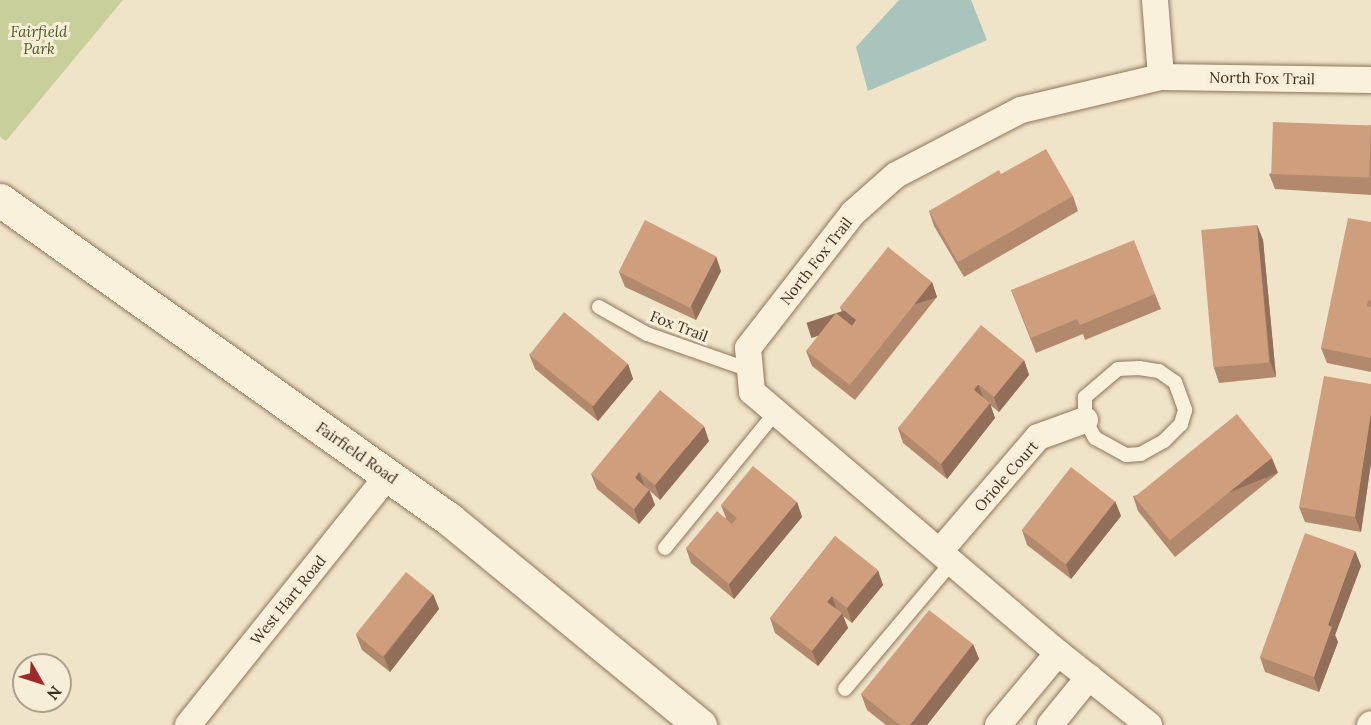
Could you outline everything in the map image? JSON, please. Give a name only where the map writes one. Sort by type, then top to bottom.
[{"type":"street","points":[[1155,0],[1161,77]]},
{"type":"street","name":"North Fox Trail","points":[[1149,725],[1058,653],[752,392],[748,348],[853,213],[896,175],[1021,110],[1161,77],[1371,80]]},
{"type":"street","name":"Fairfield Road","points":[[0,200],[449,519],[699,725]]},
{"type":"street","name":"Oriole Court","points":[[946,556],[1038,437],[1085,420]]},
{"type":"street","name":"West Hart Road","points":[[188,725],[388,475]]},
{"type":"street","points":[[998,725],[1058,653]]},
{"type":"street","points":[[1050,725],[1095,683]]},
{"type":"lane","name":"Fox Trail","points":[[599,307],[647,334],[750,370]]},
{"type":"lane","points":[[1118,369],[1159,371],[1175,382],[1185,410],[1180,424],[1164,441],[1133,455],[1105,447],[1085,420],[1085,397],[1118,369]]},
{"type":"lane","points":[[665,548],[776,412]]},
{"type":"lane","points":[[845,689],[946,556]]},
{"type":"green space","name":"Fairfield Park","points":[[0,0],[123,0],[6,141],[0,137]]},
{"type":"water","points":[[899,0],[971,0],[987,40],[868,91],[856,47]]},
{"type":"building","points":[[1273,122],[1371,125],[1369,177],[1271,174]]},
{"type":"building","points":[[1046,149],[1073,196],[958,262],[929,211],[999,170],[1001,174]]},
{"type":"building","points":[[1348,218],[1371,222],[1371,301],[1368,300],[1367,306],[1371,307],[1371,358],[1321,348]]},
{"type":"building","points":[[645,220],[716,256],[690,308],[619,272]]},
{"type":"building","points":[[1257,225],[1269,362],[1213,367],[1201,230]]},
{"type":"building","points":[[1134,240],[1155,294],[1080,325],[1077,319],[1031,338],[1011,290]]},
{"type":"building","points":[[888,247],[932,282],[850,385],[806,351],[836,313],[852,326],[856,320],[840,307]]},
{"type":"building","points":[[564,312],[628,364],[593,406],[529,355]]},
{"type":"building","points":[[981,325],[1024,360],[994,397],[978,384],[974,390],[990,403],[941,464],[898,428]]},
{"type":"building","points":[[1324,376],[1371,384],[1371,412],[1355,517],[1299,507]]},
{"type":"building","points":[[660,390],[704,426],[655,485],[639,472],[635,478],[649,490],[634,509],[591,474]]},
{"type":"building","points":[[1237,414],[1272,458],[1170,541],[1134,497]]},
{"type":"building","points":[[753,466],[797,502],[729,584],[686,548],[717,511],[732,524],[737,518],[721,505]]},
{"type":"building","points":[[1071,467],[1115,501],[1066,565],[1022,530]]},
{"type":"building","points":[[1305,533],[1355,551],[1328,625],[1332,627],[1314,677],[1260,657]]},
{"type":"building","points":[[835,536],[878,570],[847,608],[832,596],[827,602],[842,613],[812,651],[770,618]]},
{"type":"building","points":[[406,572],[433,594],[383,656],[356,634]]},
{"type":"building","points":[[929,610],[973,644],[910,725],[900,725],[861,694]]}]
